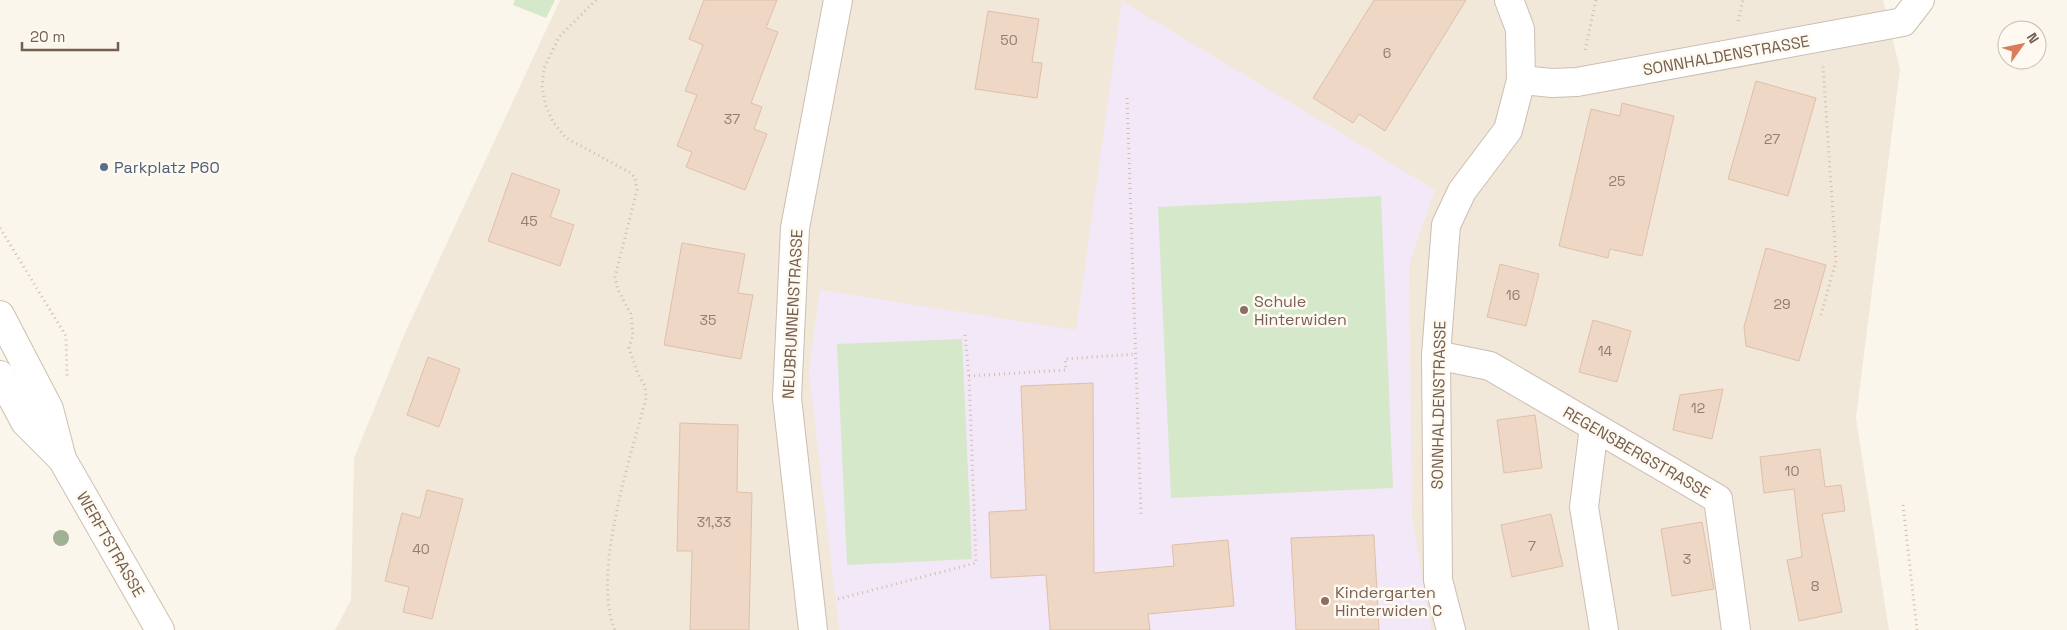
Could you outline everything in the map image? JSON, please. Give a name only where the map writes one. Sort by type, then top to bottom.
[{"type":"street","name":"NEUBRUNNENSTRASSE","points":[[812,618],[788,389],[795,228],[838,0]]},
{"type":"street","name":"SONNHALDENSTRASSE","points":[[1451,630],[1438,580],[1436,355],[1446,225],[1462,191],[1508,130],[1521,80],[1520,29],[1510,0]]},
{"type":"street","name":"SONNHALDENSTRASSE","points":[[1521,80],[1552,83],[1577,82],[1903,22],[1920,0]]},
{"type":"street","name":"WERFTSTRASSE","points":[[0,315],[49,409],[62,458],[160,630]]},
{"type":"street","name":"REGENSBERGSTRASSE","points":[[1436,355],[1490,366],[1718,499],[1736,630]]},
{"type":"street","name":"WERFTSTRASSE","points":[[0,375],[25,422],[62,458]]},
{"type":"street","points":[[1594,427],[1584,507],[1604,630]]},
{"type":"path","points":[[596,0],[559,37],[544,68],[542,88],[546,106],[553,122],[566,138],[630,173],[635,178],[637,190],[615,277],[618,290],[631,314],[633,334],[629,348],[638,374],[645,386],[646,398],[613,530],[607,585],[611,620],[615,630]]},
{"type":"path","points":[[1577,82],[1596,0]]},
{"type":"path","points":[[1821,38],[1836,261],[1821,316]]},
{"type":"path","points":[[1127,98],[1141,515]]},
{"type":"path","points":[[0,228],[66,336],[68,384]]},
{"type":"path","points":[[812,618],[976,563],[969,376],[964,334]]},
{"type":"path","points":[[969,376],[1066,370],[1065,359],[1136,354]]},
{"type":"path","points":[[1903,506],[1917,630]]},
{"type":"shaded area","points":[[560,0],[1883,0],[1900,69],[1856,418],[1889,630],[335,630],[351,600],[354,458],[405,333]]},
{"type":"shaded area","name":"Schule Hinterwiden","points":[[1122,1],[1435,190],[1409,264],[1412,518],[1431,630],[839,630],[809,371],[820,290],[1076,330]]},
{"type":"green space","points":[[515,0],[555,0],[546,18],[513,5]]},
{"type":"green space","points":[[1381,196],[1393,488],[1171,498],[1158,207]]},
{"type":"green space","points":[[962,339],[972,559],[847,565],[837,344]]},
{"type":"building","points":[[704,0],[777,0],[766,28],[778,32],[751,103],[762,107],[754,129],[767,134],[745,190],[686,167],[692,152],[677,146],[697,95],[685,91],[703,45],[689,39]]},
{"type":"building","points":[[1374,0],[1466,0],[1385,131],[1359,114],[1353,123],[1313,98]]},
{"type":"building","points":[[988,11],[1039,19],[1032,62],[1042,63],[1037,98],[975,89]]},
{"type":"building","points":[[1756,81],[1816,98],[1788,196],[1728,179]]},
{"type":"building","points":[[1622,103],[1674,116],[1642,256],[1610,249],[1608,258],[1559,246],[1591,109],[1620,116]]},
{"type":"building","points":[[512,173],[560,190],[550,217],[574,225],[560,266],[488,241]]},
{"type":"building","points":[[682,243],[745,254],[738,293],[753,295],[741,359],[664,345]]},
{"type":"building","points":[[1766,248],[1826,265],[1799,361],[1746,346],[1744,327]]},
{"type":"building","points":[[1500,264],[1539,274],[1526,326],[1487,317]]},
{"type":"building","points":[[1593,320],[1631,331],[1617,382],[1579,372]]},
{"type":"building","points":[[428,357],[460,369],[439,427],[407,415]]},
{"type":"building","points":[[1093,383],[1094,573],[1174,566],[1172,545],[1228,540],[1234,606],[1148,614],[1150,630],[1050,630],[1046,575],[991,578],[989,512],[1026,510],[1021,386]]},
{"type":"building","points":[[1723,389],[1712,439],[1673,430],[1680,395]]},
{"type":"building","points":[[1535,415],[1542,468],[1504,473],[1497,420]]},
{"type":"building","points":[[680,423],[738,425],[737,492],[752,493],[749,630],[690,630],[692,551],[677,551]]},
{"type":"building","points":[[1820,449],[1825,487],[1841,485],[1845,511],[1822,514],[1842,612],[1799,621],[1787,560],[1802,557],[1794,489],[1764,493],[1760,457]]},
{"type":"building","points":[[427,490],[463,499],[432,619],[403,612],[409,587],[385,581],[402,513],[420,518]]},
{"type":"building","points":[[1551,514],[1563,566],[1512,577],[1501,525]]},
{"type":"building","points":[[1702,522],[1714,589],[1672,596],[1661,529]]},
{"type":"building","points":[[1374,535],[1379,630],[1296,630],[1291,538]]},
{"type":"place","name":"Parkplatz P60","points":[[104,167]]},
{"type":"place","name":"Schule Hinterwiden","points":[[1244,310]]},
{"type":"place","name":"Kindergarten Hinterwiden C","points":[[1325,601]]}]
